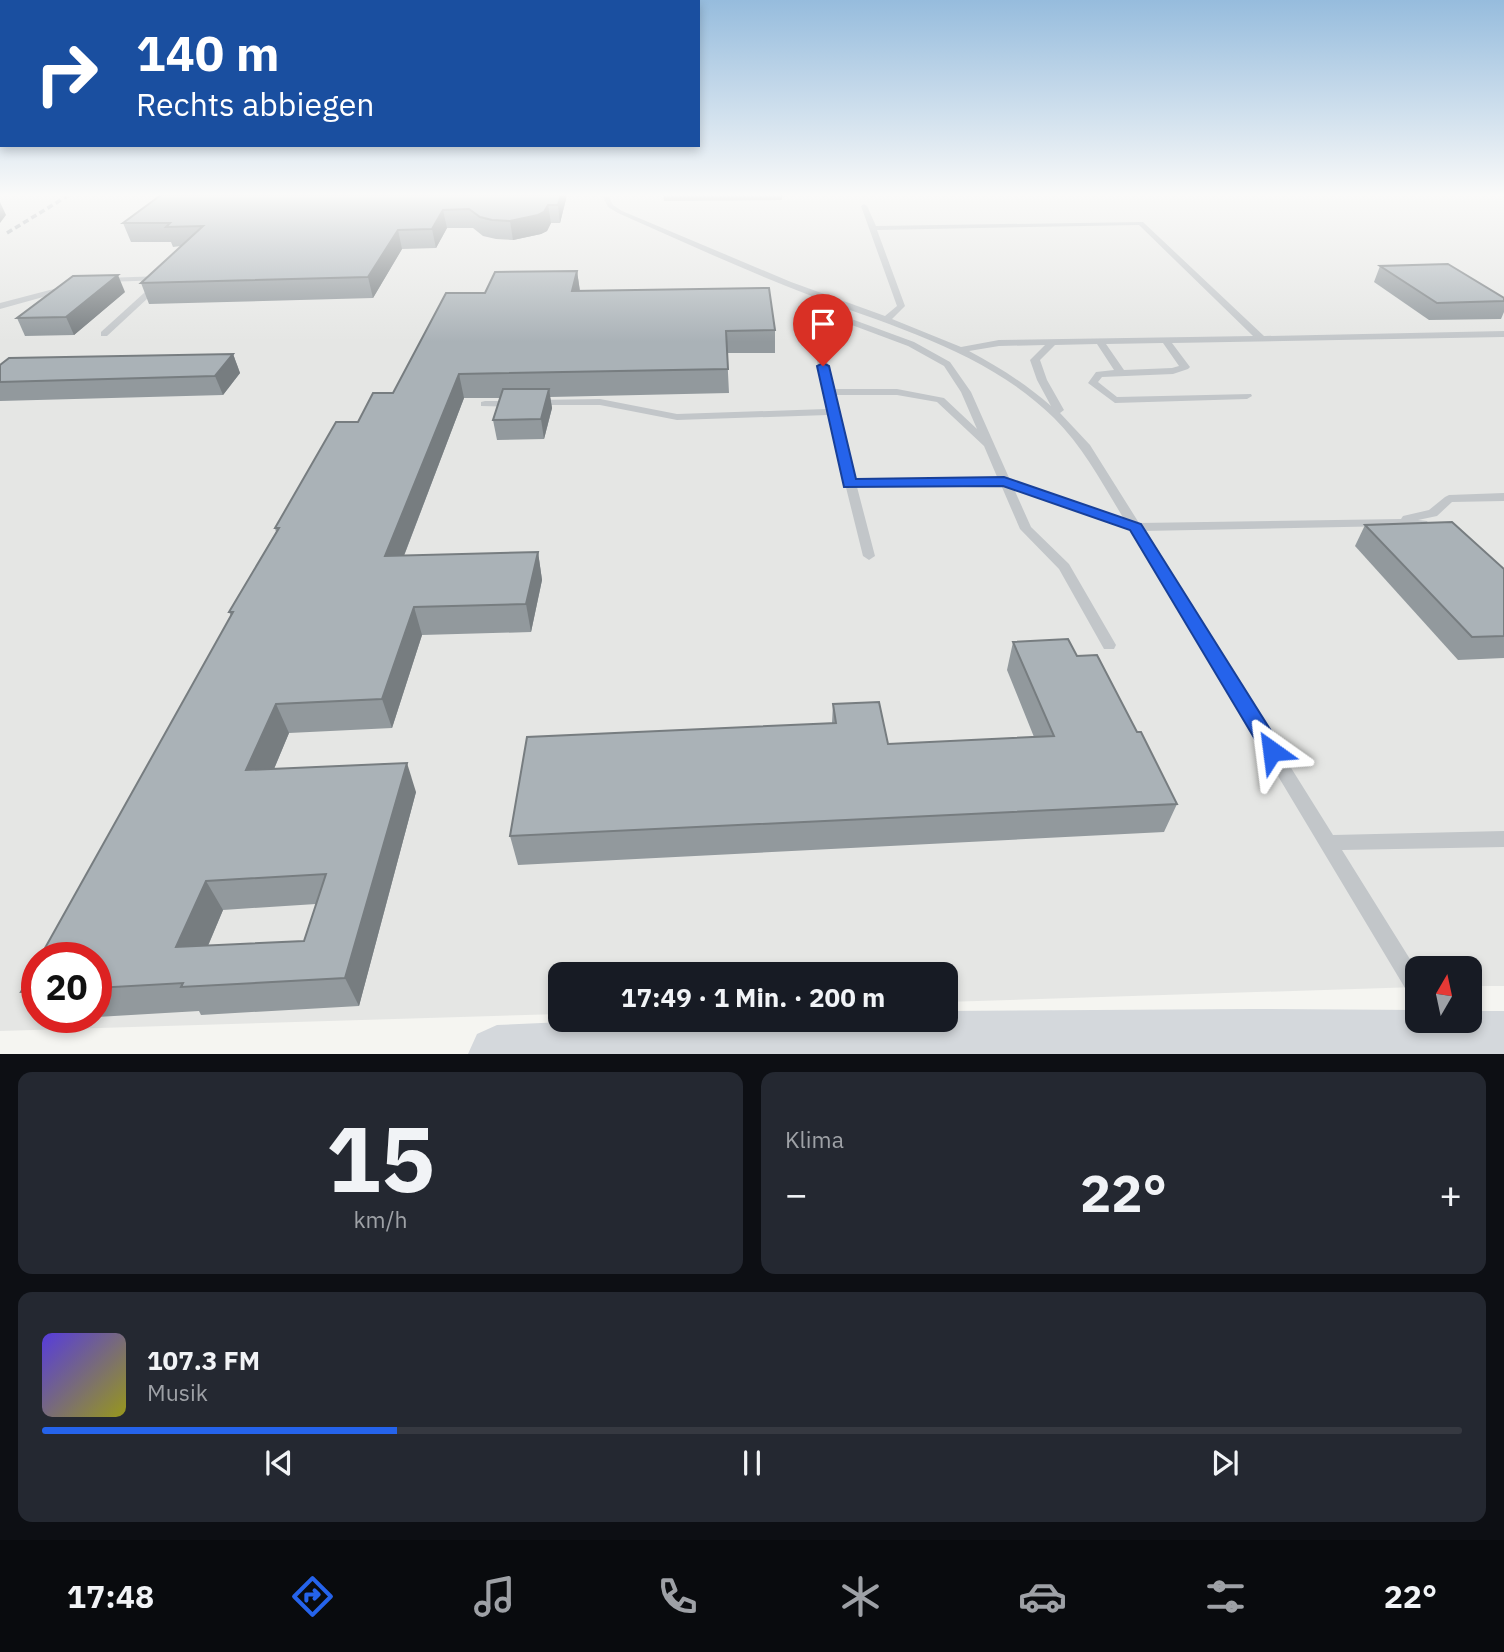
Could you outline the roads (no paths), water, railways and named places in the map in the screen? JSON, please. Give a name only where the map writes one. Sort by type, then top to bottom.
[{"type":"main road","points":[[497,1054],[751,1042],[1405,1031]]},
{"type":"main road","points":[[1460,1033],[1504,1040]]},
{"type":"lane","points":[[696,244],[811,293],[961,350],[1003,372],[1045,402],[1066,422],[1086,447],[1136,527],[1405,970]]},
{"type":"lane","points":[[879,244],[901,306],[886,320]]},
{"type":"lane","points":[[1163,244],[1262,339]]},
{"type":"lane","points":[[100,281],[166,278],[104,334]]},
{"type":"lane","points":[[0,306],[75,285]]},
{"type":"lane","points":[[811,293],[811,307],[832,412],[869,556]]},
{"type":"lane","points":[[811,307],[911,344],[947,364],[966,392],[1026,529],[1064,567],[1109,645]]},
{"type":"lane","points":[[961,350],[999,343],[1504,334]]},
{"type":"lane","points":[[1166,340],[1185,367],[1173,371],[1099,374],[1093,383],[1115,400],[1247,396]]},
{"type":"lane","points":[[1100,342],[1120,372]]},
{"type":"lane","points":[[1052,343],[1035,360],[1042,380],[1066,422]]},
{"type":"lane","points":[[829,392],[897,392],[940,400],[991,448]]},
{"type":"lane","points":[[485,404],[600,402],[677,417],[832,412]]},
{"type":"lane","points":[[850,484],[1004,482],[1136,527],[1393,522],[1440,526]]},
{"type":"lane","points":[[1393,522],[1433,513],[1449,499],[1504,497]]},
{"type":"lane","points":[[1328,843],[1504,839]]}]
